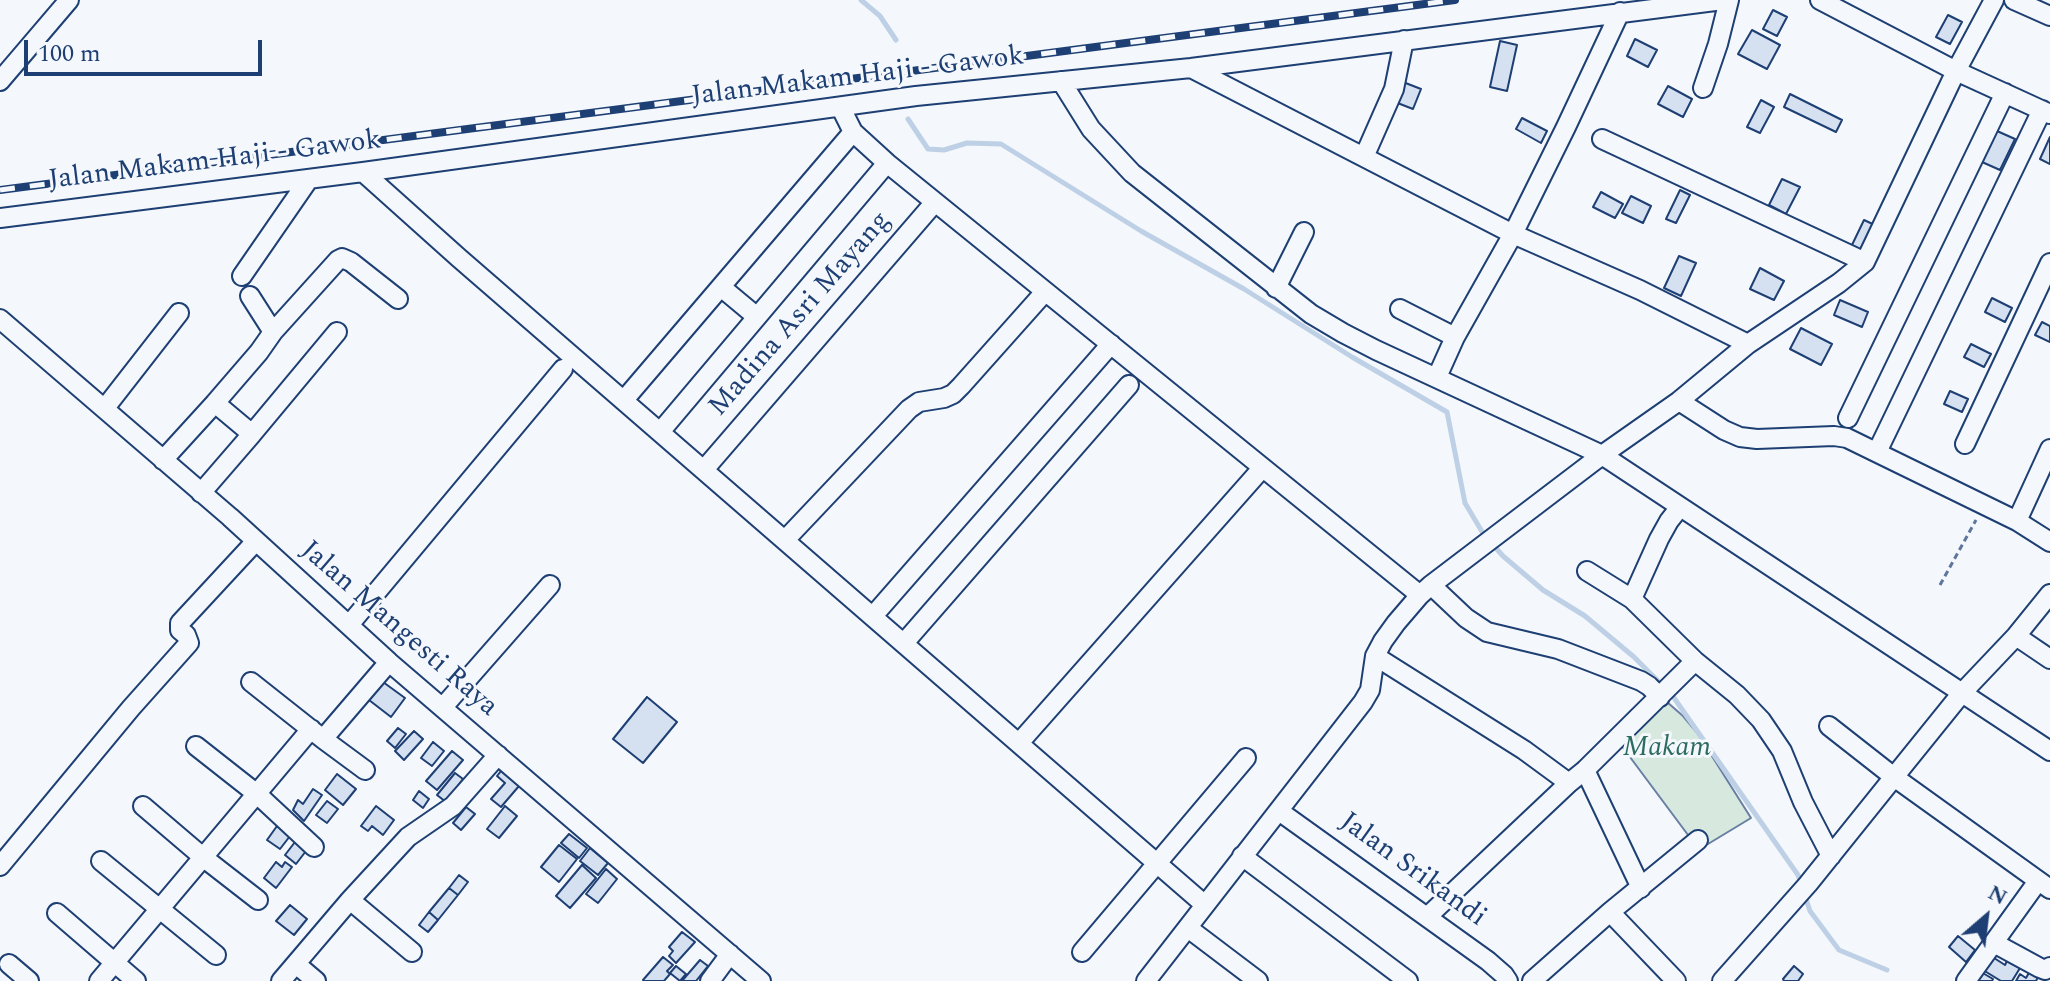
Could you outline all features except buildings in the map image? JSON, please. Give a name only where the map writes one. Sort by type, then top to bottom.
[{"type":"street","points":[[0,81],[69,0]]},
{"type":"street","points":[[1703,88],[1718,44],[1726,0]]},
{"type":"street","name":"Jalan Makam Haji - Gawok","points":[[0,218],[916,96],[1191,68],[1726,0]]},
{"type":"street","points":[[1820,0],[1956,71],[2046,112],[1877,452]]},
{"type":"street","points":[[1146,981],[1367,697],[1375,656],[1388,633],[1426,590],[1602,455],[1679,401],[1748,344],[1865,262],[1956,71],[1994,0]]},
{"type":"street","points":[[2014,0],[2050,16]]},
{"type":"street","points":[[1437,377],[1455,337],[1513,234],[1620,12]]},
{"type":"street","points":[[1364,157],[1394,89],[1404,40]]},
{"type":"street","points":[[1191,68],[1513,234],[1640,290],[1748,344]]},
{"type":"street","points":[[1061,81],[1091,129],[1132,173],[1311,314],[1343,333],[1602,455],[2050,751]]},
{"type":"street","points":[[1848,418],[2005,93]]},
{"type":"street","points":[[841,108],[853,132],[887,163],[1111,344],[1426,590],[1487,632],[1558,649],[1664,693]]},
{"type":"street","points":[[624,400],[853,132]]},
{"type":"street","points":[[1602,139],[1865,262]]},
{"type":"street","points":[[660,432],[887,163]]},
{"type":"street","points":[[363,172],[1205,905]]},
{"type":"street","points":[[242,276],[309,179]]},
{"type":"street","name":"Madina Asri Mayang","points":[[708,465],[935,202]]},
{"type":"street","points":[[1276,288],[1304,232]]},
{"type":"street","points":[[163,460],[259,352],[273,332],[342,258],[398,299]]},
{"type":"street","points":[[1965,444],[2050,263]]},
{"type":"street","points":[[721,287],[757,317]]},
{"type":"street","points":[[785,540],[909,409],[919,402],[953,394],[1043,294]]},
{"type":"street","points":[[250,296],[273,332]]},
{"type":"street","points":[[1400,309],[1455,337]]},
{"type":"street","points":[[105,408],[179,313]]},
{"type":"street","name":"Jalan Mangesti Raya","points":[[0,319],[256,541],[389,662],[761,981]]},
{"type":"street","points":[[201,493],[337,332]]},
{"type":"street","points":[[873,616],[1111,344]]},
{"type":"street","points":[[349,625],[563,369]]},
{"type":"street","points":[[904,643],[1129,385]]},
{"type":"street","points":[[1679,401],[1740,437],[1841,436],[2017,521],[2050,542]]},
{"type":"street","points":[[215,403],[252,434]]},
{"type":"street","points":[[2017,521],[2050,449]]},
{"type":"street","points":[[1019,743],[1257,474]]},
{"type":"street","points":[[1632,599],[1659,539],[1680,507]]},
{"type":"street","points":[[0,866],[189,643],[180,630],[180,623],[256,541]]},
{"type":"street","points":[[1587,571],[1632,599],[1695,661],[1743,700],[1771,732],[1831,856]]},
{"type":"street","points":[[443,707],[550,585]]},
{"type":"street","points":[[1722,981],[1808,884],[1961,694],[2016,636],[2050,594]]},
{"type":"street","points":[[2016,636],[2050,659]]},
{"type":"street","points":[[1375,656],[1524,750],[1569,783]]},
{"type":"street","points":[[1427,917],[1585,770],[1695,661]]},
{"type":"street","points":[[99,981],[257,794],[389,662]]},
{"type":"street","points":[[251,682],[365,770]]},
{"type":"street","points":[[1829,726],[2044,885],[1966,981]]},
{"type":"street","points":[[196,746],[257,794],[314,847]]},
{"type":"street","points":[[281,981],[408,837],[453,806],[498,755]]},
{"type":"street","points":[[1082,952],[1246,758]]},
{"type":"street","points":[[1585,770],[1641,888]]},
{"type":"street","points":[[143,806],[258,900]]},
{"type":"street","name":"Jalan Srikandi","points":[[1279,811],[1488,961],[1508,981]]},
{"type":"street","points":[[1532,981],[1698,840]]},
{"type":"street","points":[[1242,856],[1408,981]]},
{"type":"street","points":[[101,861],[216,955]]},
{"type":"street","points":[[350,900],[412,952]]},
{"type":"street","points":[[1610,912],[1676,981]]},
{"type":"street","points":[[57,913],[136,981]]},
{"type":"street","points":[[1188,928],[1258,981]]},
{"type":"street","points":[[1994,943],[2040,968],[2045,970],[2050,967]]},
{"type":"street","points":[[710,981],[730,954]]},
{"type":"street","points":[[9,964],[29,981]]},
{"type":"street","points":[[296,964],[316,981]]},
{"type":"path","points":[[1940,585],[1983,506]]},
{"type":"green space","name":"Makam","points":[[1667,702],[1698,734],[1751,818],[1708,844],[1699,834],[1691,839],[1621,745]]},
{"type":"waterway","points":[[861,0],[880,16],[896,40]]},
{"type":"waterway","points":[[908,119],[928,149],[944,150],[967,143],[1001,144],[1141,231],[1244,289],[1447,412],[1465,503],[1484,535],[1503,556],[1543,590],[1585,616],[1634,657],[1672,695],[1798,875],[1801,884]]},
{"type":"waterway","points":[[1804,893],[1810,911],[1839,950],[1887,970]]},
{"type":"railway","points":[[0,190],[1455,0]]}]
